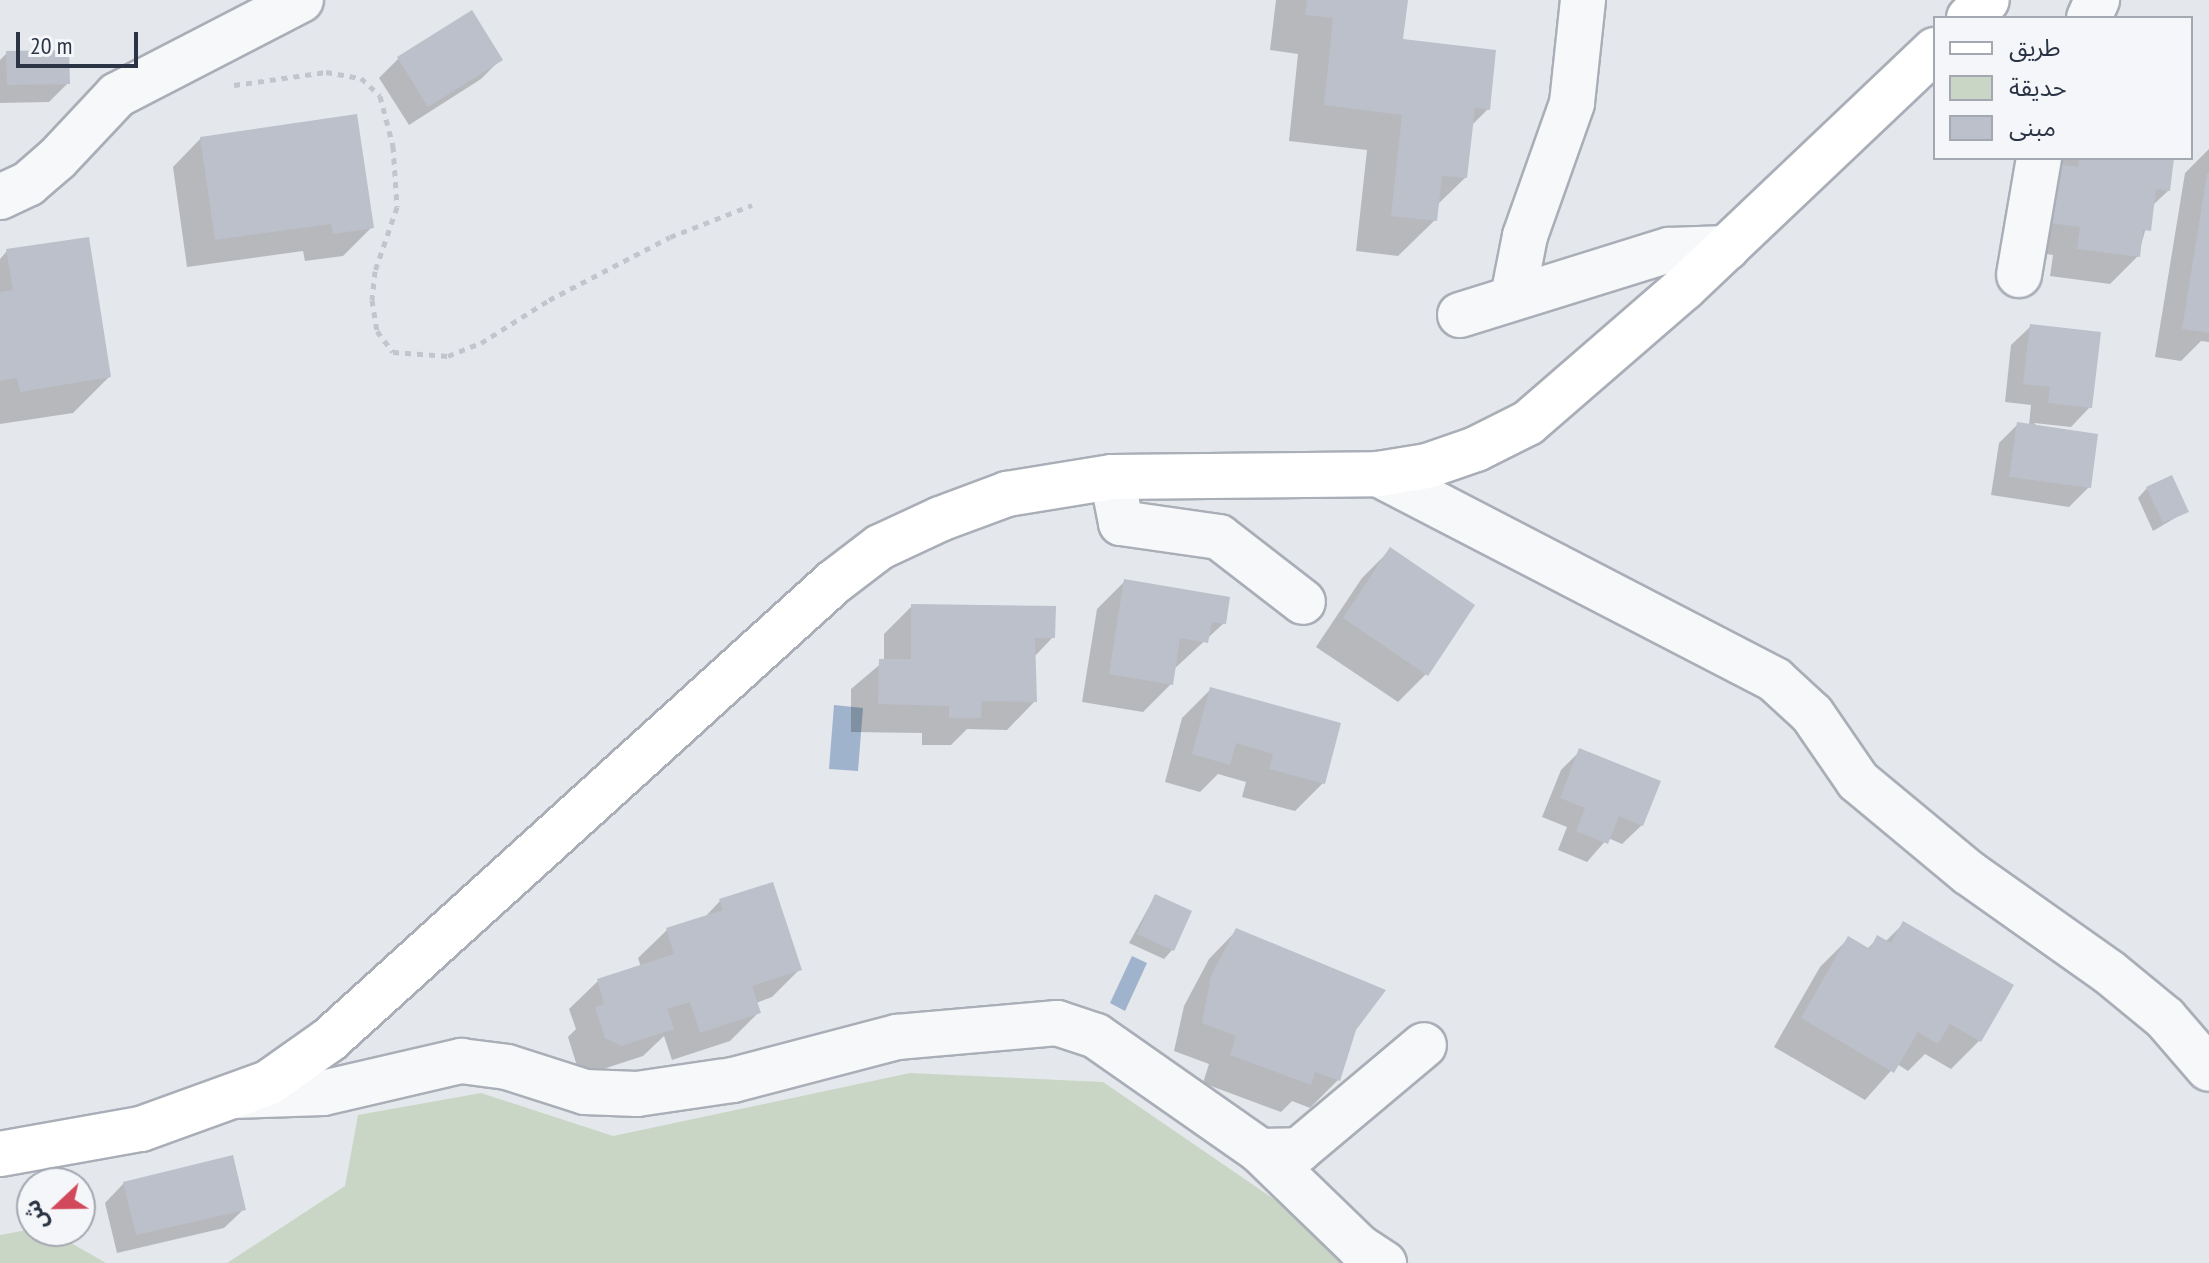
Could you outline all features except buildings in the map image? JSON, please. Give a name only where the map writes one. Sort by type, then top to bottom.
[{"type":"main road","points":[[1971,16],[1987,0]]},
{"type":"main road","points":[[0,1154],[141,1129],[268,1083],[329,1040],[774,633],[880,547],[1007,494],[1112,477],[1378,474],[1464,453],[1528,423],[1727,248],[1933,52]]},
{"type":"street","points":[[0,197],[28,184],[57,159],[117,95],[245,15],[301,0]]},
{"type":"street","points":[[1513,297],[1525,236],[1572,103],[1583,0]]},
{"type":"street","points":[[2019,275],[2039,160]]},
{"type":"street","points":[[1460,315],[1669,250],[1727,248]]},
{"type":"street","points":[[1378,474],[1775,680],[1812,714],[1858,781],[1969,873],[2120,981],[2165,1018],[2209,1069]]},
{"type":"street","points":[[1112,477],[1121,523],[1219,537],[1303,602]]},
{"type":"street","points":[[233,1096],[323,1093],[461,1061],[507,1067],[585,1092],[637,1094],[733,1080],[897,1037],[1057,1023],[1096,1036],[1260,1151],[1359,1247],[1384,1263]]},
{"type":"street","points":[[1260,1151],[1299,1150],[1424,1045]]},
{"type":"path","points":[[230,86],[326,72],[361,78],[380,96],[393,146],[397,207],[375,271],[372,300],[377,331],[393,352],[448,356],[481,343],[549,300],[658,243],[752,205]]},
{"type":"green space","points":[[910,1073],[1103,1082],[1367,1263],[227,1263],[345,1186],[358,1115],[481,1093],[613,1136]]},
{"type":"green space","points":[[16,1232],[16,1247],[78,1247],[106,1263],[0,1263],[0,1235]]},
{"type":"water","points":[[834,705],[863,708],[858,771],[829,769]]},
{"type":"water","points":[[1132,956],[1147,963],[1125,1011],[1110,1003]]}]
